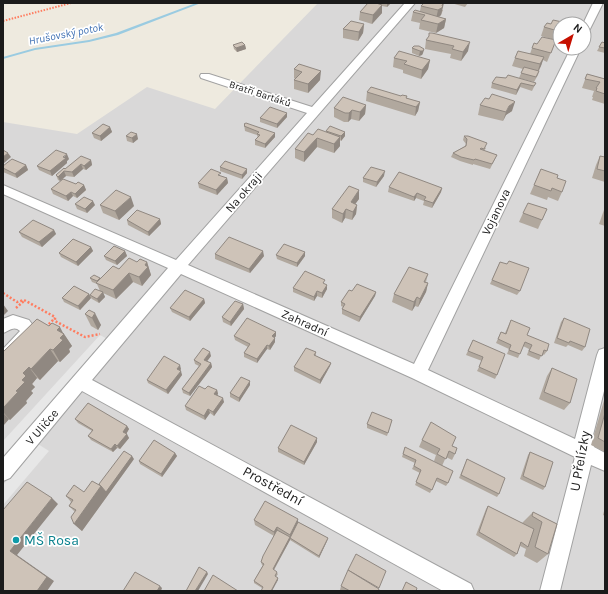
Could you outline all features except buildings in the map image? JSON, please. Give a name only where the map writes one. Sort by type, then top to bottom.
[{"type":"street","name":"Na okraji","points":[[81,382],[178,267],[410,3]]},
{"type":"street","points":[[592,16],[598,3]]},
{"type":"street","name":"Vojanova","points":[[418,373],[572,56]]},
{"type":"street","name":"Bratří Bartáků","points":[[205,76],[315,112]]},
{"type":"street","name":"Zahradní","points":[[3,188],[418,373],[605,462]]},
{"type":"street","points":[[3,327],[11,322],[18,322],[27,326],[29,331],[3,360]]},
{"type":"street","name":"U Přelízky","points":[[550,591],[585,452],[584,435],[605,354]]},
{"type":"street","name":"V Uličce","points":[[3,472],[81,382]]},
{"type":"street","name":"Prostřední","points":[[81,382],[464,591]]},
{"type":"path","points":[[3,21],[71,3]]},
{"type":"path","points":[[3,293],[17,302],[24,300],[56,317],[55,322],[85,337],[100,334],[115,342]]},
{"type":"shaded area","points":[[318,3],[605,3],[605,591],[3,591],[3,122],[77,134],[147,87],[215,109]]},
{"type":"shaded area","points":[[100,335],[109,340],[3,459],[3,441]]},
{"type":"shaded area","points":[[38,444],[49,451],[3,505],[3,485]]},
{"type":"waterway","name":"Hrušovský potok","points":[[3,58],[35,49],[89,41],[117,34],[199,3]]},
{"type":"place","name":"MŠ Rosa","points":[[16,540]]}]
